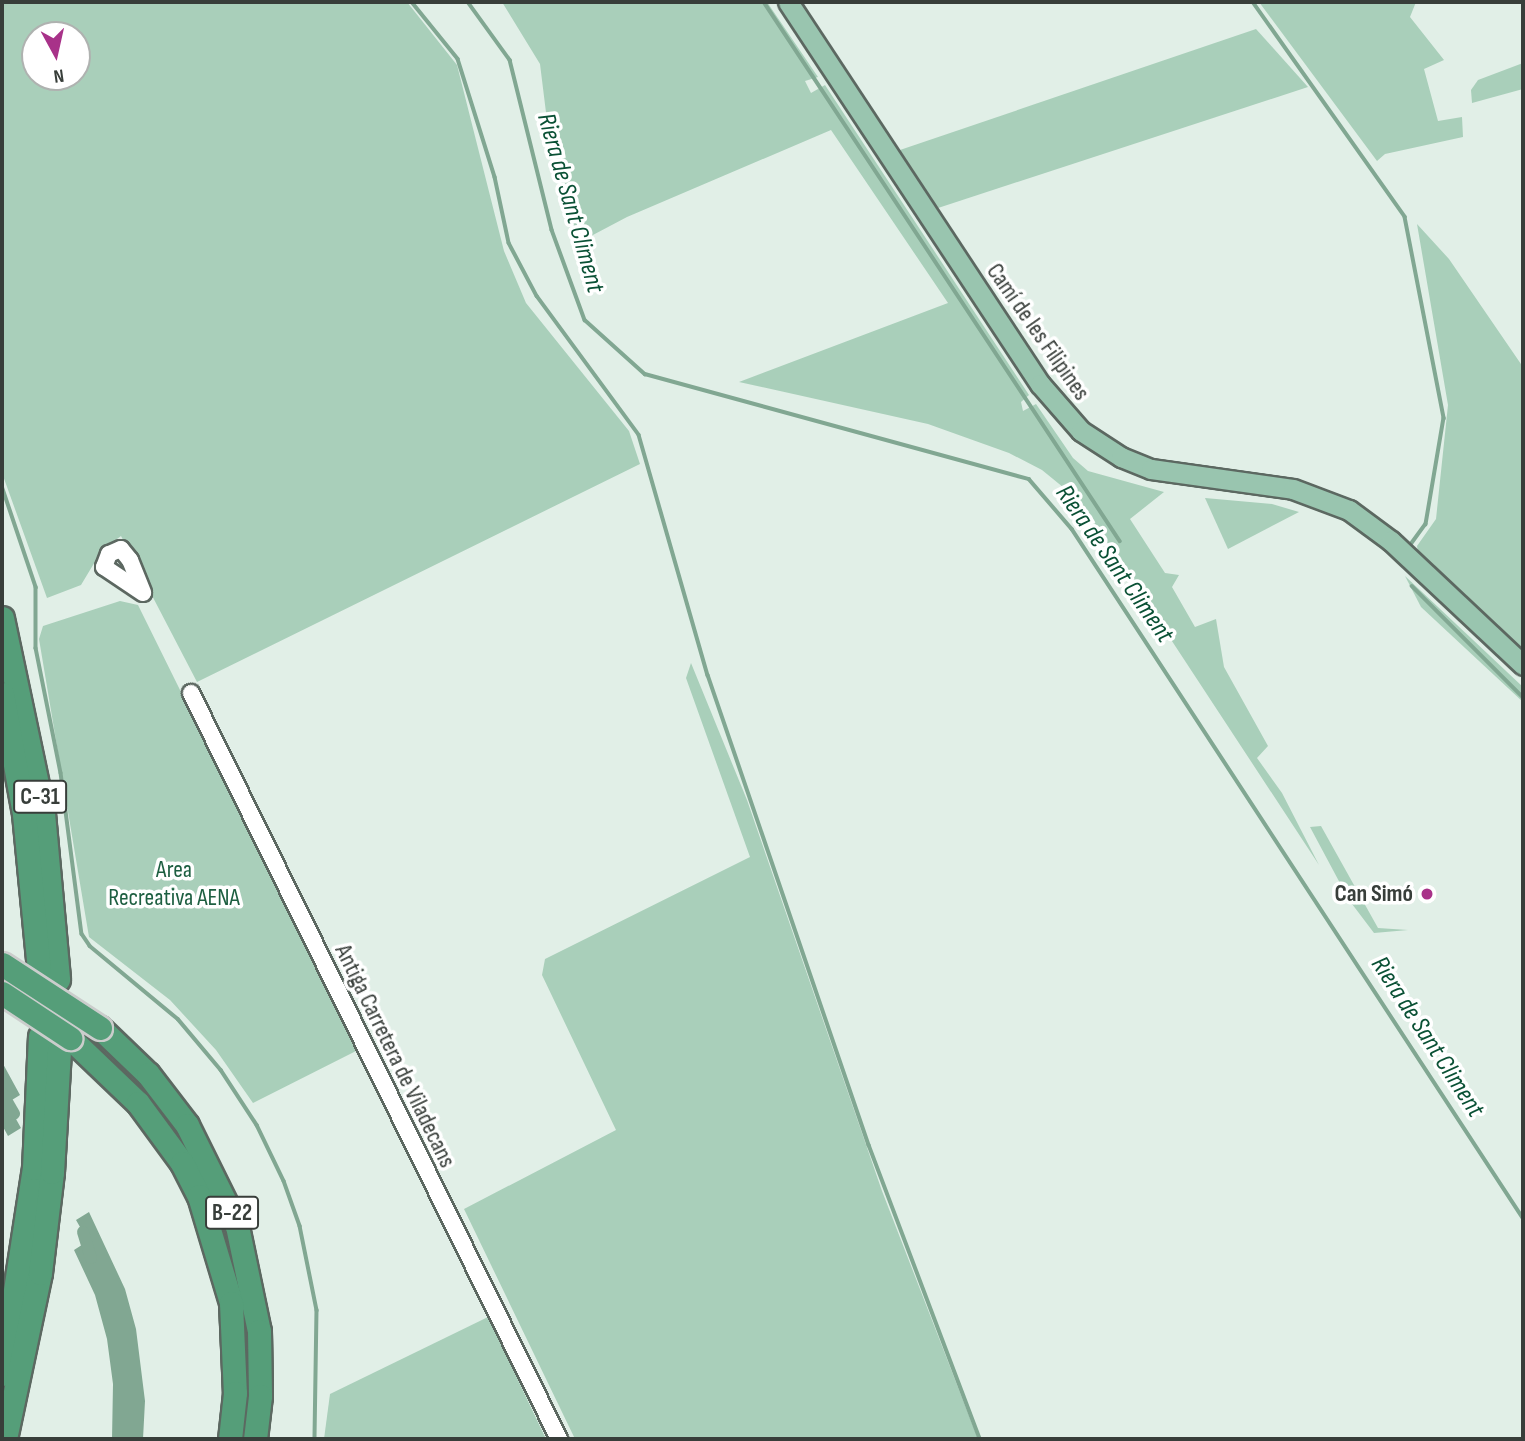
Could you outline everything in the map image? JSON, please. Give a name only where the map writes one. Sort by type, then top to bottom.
[{"type":"highway","name":"C-31","points":[[2,618],[43,813],[48,974],[2,694]]},
{"type":"highway","name":"B-22","points":[[2,964],[100,1028],[148,1074],[187,1125],[237,1226],[259,1331],[261,1396],[255,1439]]},
{"type":"highway","points":[[2,993],[64,1044]]},
{"type":"highway","points":[[2,1005],[100,1063],[168,1141],[213,1231],[230,1303],[235,1347],[230,1439]]},
{"type":"highway","points":[[2,1374],[34,1168],[40,1036]]},
{"type":"highway","points":[[5,1439],[15,1402],[40,1273],[64,1044]]},
{"type":"highway","points":[[11,1439],[15,1402]]},
{"type":"main road","name":"Camí de les Filipines","points":[[788,2],[1040,384],[1081,431],[1121,457],[1151,469],[1293,489],[1349,510],[1391,541],[1523,665]]},
{"type":"street","name":"Antiga Carretera de Viladecans","points":[[191,693],[559,1439]]},
{"type":"green space","points":[[2,2],[407,2],[457,65],[504,251],[526,303],[629,431],[640,464],[197,682],[121,536],[102,550],[81,585],[47,598],[2,473]]},
{"type":"green space","points":[[502,2],[767,2],[818,77],[805,81],[811,93],[825,85],[1029,395],[1021,402],[1023,411],[1036,404],[1073,458],[1088,471],[1164,492],[1130,519],[1165,573],[1179,575],[1172,587],[1195,627],[1216,619],[1224,667],[1268,746],[1257,758],[1282,793],[1319,865],[1080,501],[1042,470],[1009,453],[928,424],[739,382],[948,303],[831,130],[627,217],[591,236],[584,257],[551,153],[540,64]]},
{"type":"green space","points":[[1259,2],[1416,2],[1410,17],[1444,60],[1424,69],[1438,121],[1462,117],[1463,137],[1385,154],[1377,161]]},
{"type":"green space","points":[[1256,29],[1308,87],[935,209],[897,151]]},
{"type":"green space","points":[[1523,63],[1523,89],[1472,103],[1471,90],[1478,80]]},
{"type":"green space","points":[[1417,224],[1449,259],[1523,367],[1523,656],[1419,558],[1417,546],[1436,519],[1448,405]]},
{"type":"green space","points":[[1205,498],[1272,504],[1299,512],[1228,549]]},
{"type":"green space","points":[[1405,576],[1523,687],[1523,702],[1421,607]]},
{"type":"green space","name":"Area Recreativa AENA","points":[[120,601],[138,605],[358,1050],[253,1103],[216,1050],[170,1000],[89,937],[39,639],[43,626]]},
{"type":"green space","points":[[691,663],[747,800],[882,1191],[978,1439],[575,1439],[464,1209],[616,1130],[542,975],[545,959],[750,857],[686,678]]},
{"type":"green space","points":[[1321,826],[1378,928],[1408,930],[1374,933],[1349,900],[1310,827]]},
{"type":"green space","points":[[488,1317],[546,1439],[324,1439],[330,1394]]},
{"type":"shaded area","points":[[2,1062],[20,1095],[7,1103],[21,1128],[8,1136],[2,1125]]},
{"type":"shaded area","points":[[89,1212],[125,1289],[136,1329],[145,1401],[143,1439],[112,1439],[113,1384],[107,1339],[95,1295],[74,1250],[88,1241],[76,1220]]},
{"type":"waterway","points":[[412,2],[458,59],[495,177],[509,243],[537,296],[639,435],[708,675],[869,1145],[980,1439]]},
{"type":"waterway","name":"Riera de Sant Climent","points":[[468,2],[510,60],[552,230],[585,320],[645,374],[1029,479],[1072,529],[1523,1218]]},
{"type":"waterway","points":[[764,2],[1120,541]]},
{"type":"waterway","points":[[1253,2],[1405,217],[1444,418],[1426,524],[1411,545]]},
{"type":"waterway","points":[[2,486],[36,587],[36,648],[61,773],[82,934],[90,946],[178,1019],[221,1070],[257,1125],[284,1181],[300,1226],[317,1310],[315,1439]]},
{"type":"waterway","points":[[1412,586],[1523,697]]},
{"type":"waterway","points":[[2,1093],[14,1114]]},
{"type":"waterway","points":[[83,1232],[91,1258]]},
{"type":"place","name":"Can Simó","points":[[1427,894]]}]
